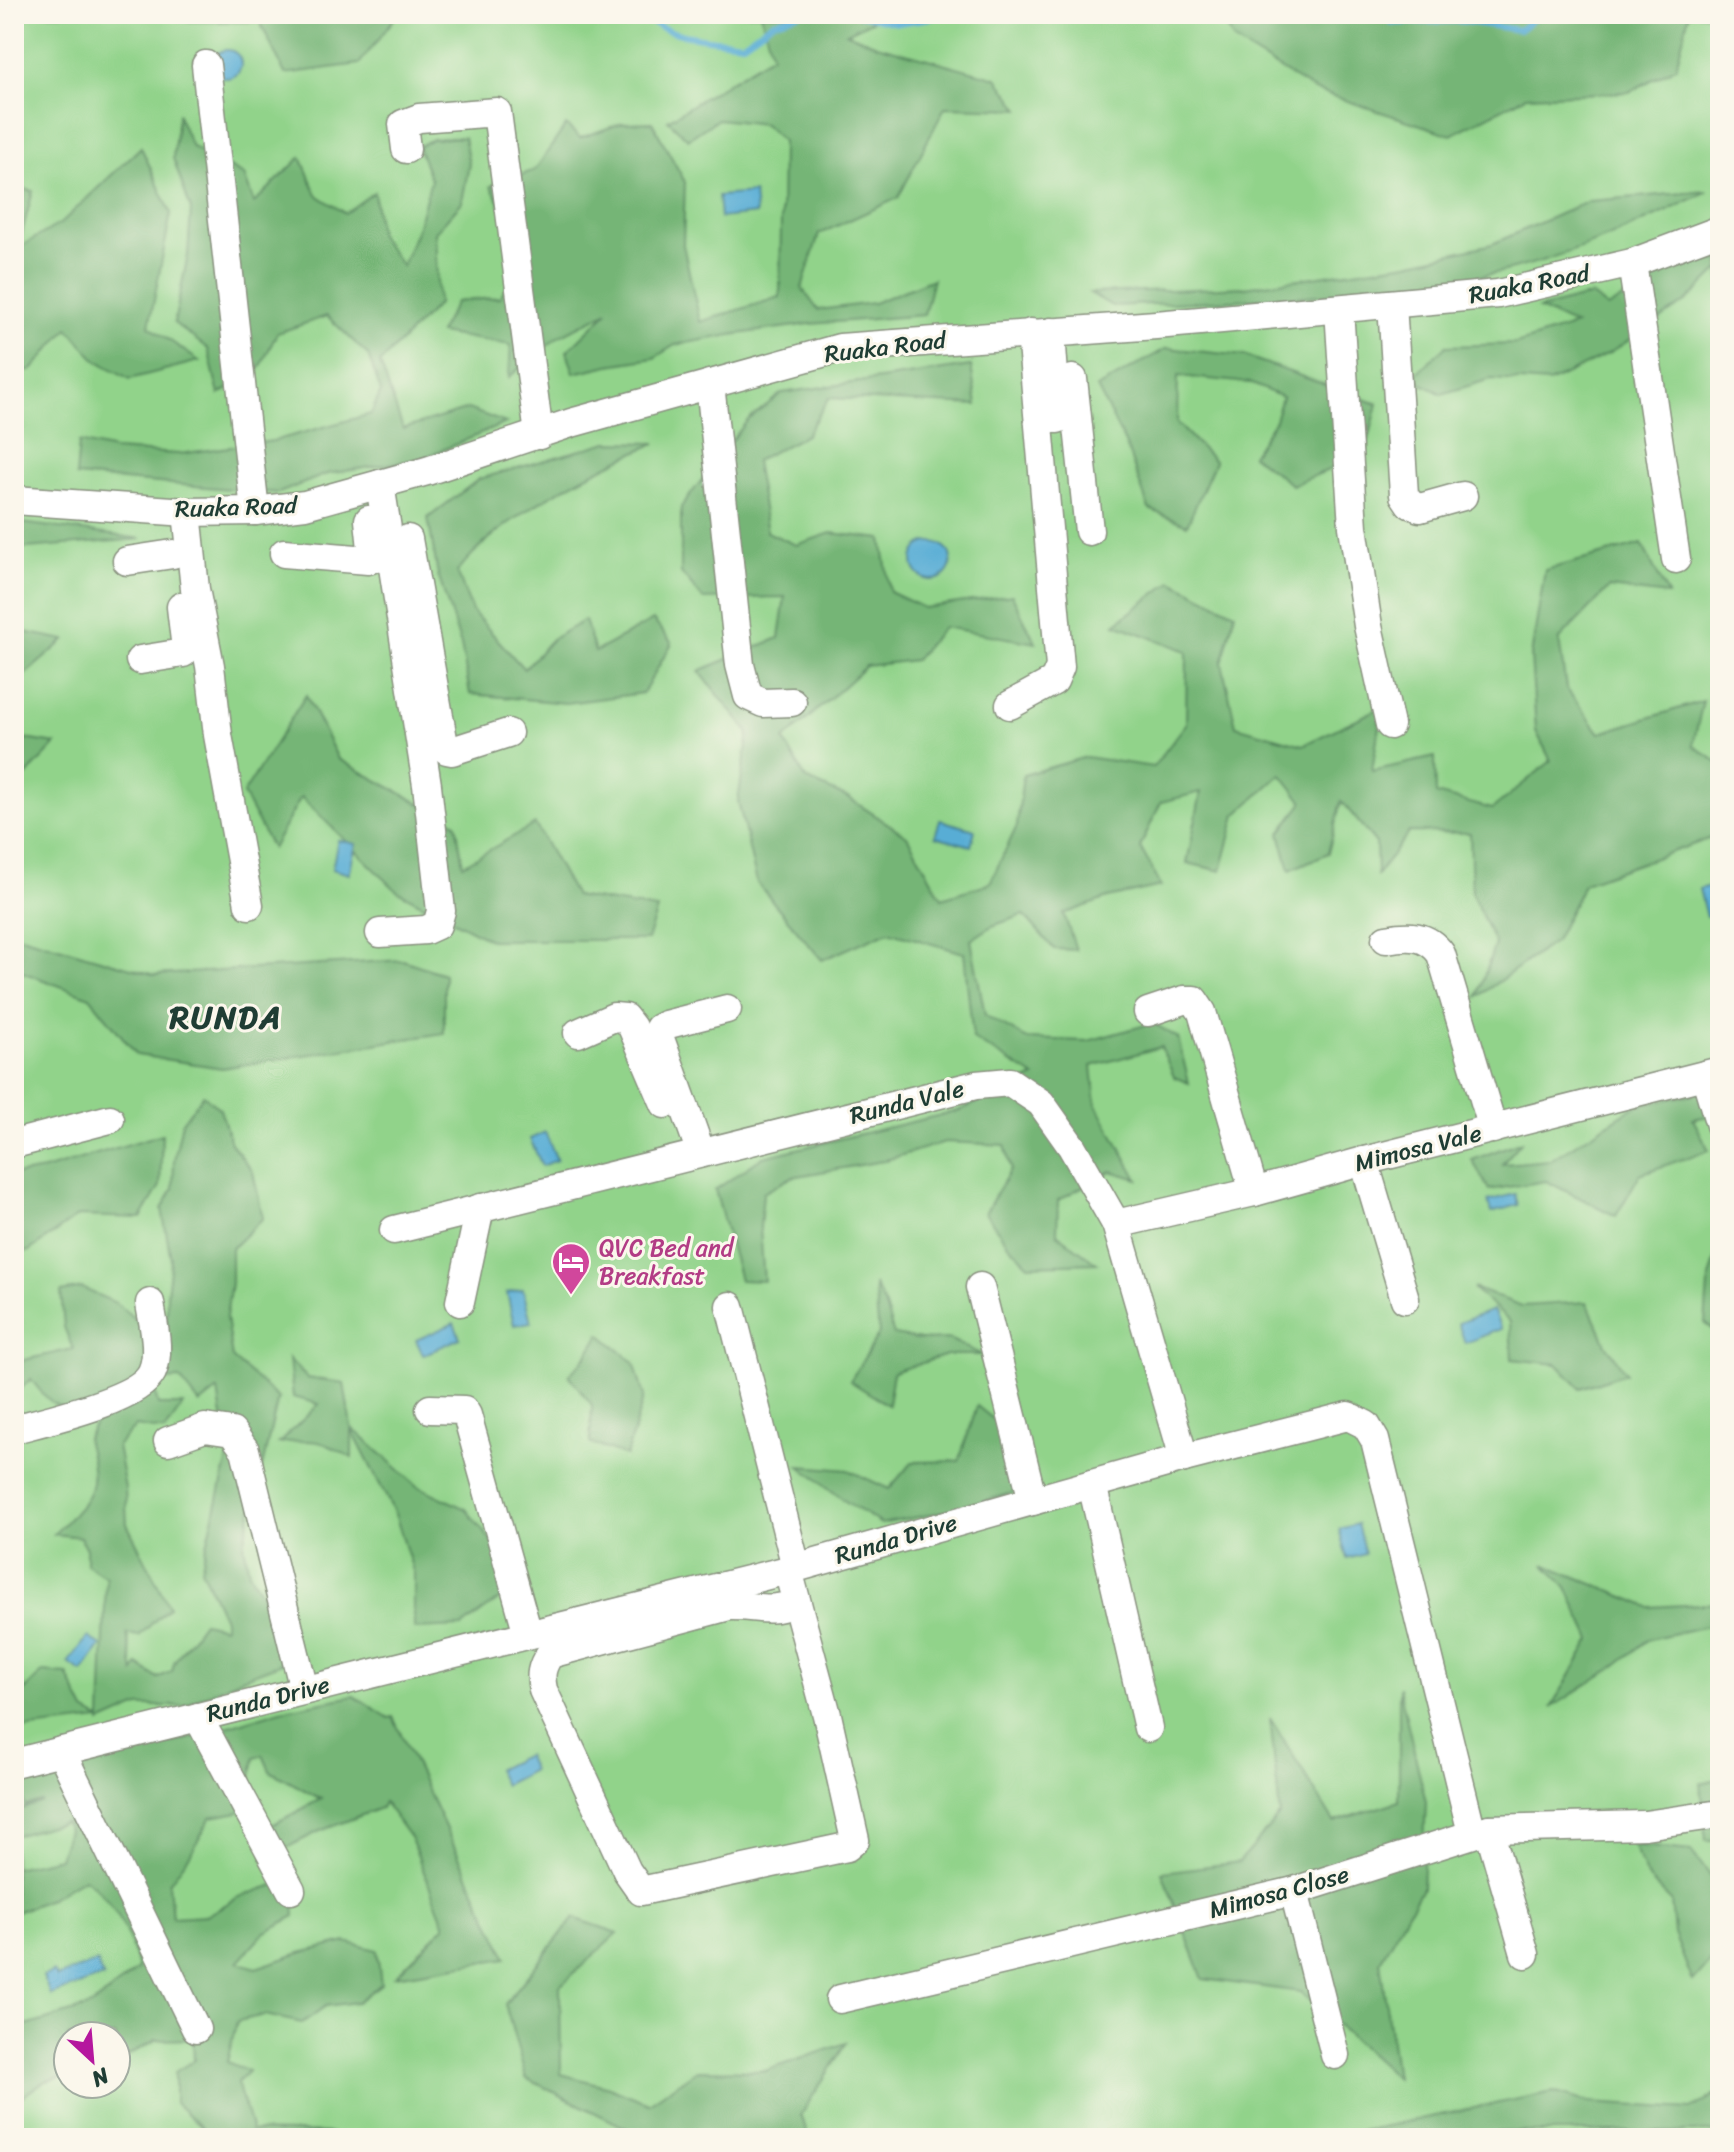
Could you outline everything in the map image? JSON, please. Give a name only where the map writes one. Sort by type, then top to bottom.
[{"type":"street","points":[[206,65],[255,511]]},
{"type":"street","points":[[406,149],[403,124],[419,118],[497,112],[539,435]]},
{"type":"street","name":"Ruaka Road","points":[[14,500],[179,511],[255,511],[305,505],[840,348],[1498,294],[1632,263],[1720,230]]},
{"type":"street","points":[[1632,263],[1676,559]]},
{"type":"street","points":[[1392,304],[1404,495],[1410,504],[1420,508],[1463,496]]},
{"type":"street","points":[[1339,309],[1353,527],[1368,626],[1390,725]]},
{"type":"street","points":[[1050,332],[1089,531]]},
{"type":"street","points":[[1050,332],[1076,672]]},
{"type":"street","points":[[1010,705],[1054,681],[1060,667],[1050,332]]},
{"type":"street","points":[[710,384],[740,665],[748,696],[763,703],[792,702]]},
{"type":"street","points":[[284,553],[373,558],[381,484]]},
{"type":"street","points":[[381,484],[444,745],[452,751],[508,733]]},
{"type":"street","points":[[380,933],[426,930],[437,925],[441,911],[422,755],[381,484]]},
{"type":"street","points":[[140,660],[183,653],[186,649],[173,554],[179,511]]},
{"type":"street","points":[[179,511],[210,666],[218,735],[249,905]]},
{"type":"street","points":[[127,561],[173,554]]},
{"type":"street","points":[[1386,939],[1419,936],[1435,945],[1441,954],[1493,1129]]},
{"type":"street","points":[[1148,1012],[1184,1000],[1194,1000],[1202,1012],[1254,1192]]},
{"type":"street","points":[[694,1155],[659,1028],[727,1009]]},
{"type":"street","points":[[578,1033],[614,1017],[625,1018],[694,1155]]},
{"type":"street","points":[[1713,1073],[1720,1125]]},
{"type":"street","name":"Mimosa Vale","points":[[1116,1224],[1254,1192],[1364,1161],[1713,1073]]},
{"type":"street","name":"Runda Vale","points":[[394,1230],[976,1085],[1010,1082],[1041,1103],[1072,1147],[1116,1224],[1184,1458]]},
{"type":"street","points":[[14,1144],[110,1119]]},
{"type":"street","points":[[1364,1161],[1405,1299]]},
{"type":"street","points":[[460,1302],[480,1208]]},
{"type":"street","points":[[980,1287],[1033,1501]]},
{"type":"street","points":[[14,1429],[112,1400],[139,1387],[152,1373],[156,1350],[150,1303]]},
{"type":"street","points":[[730,1306],[788,1569],[827,1715],[855,1840],[847,1847],[641,1891],[627,1871],[543,1690],[540,1675],[544,1663],[550,1654],[729,1606],[765,1610],[796,1603]]},
{"type":"street","points":[[733,1379],[788,1569]]},
{"type":"street","points":[[430,1409],[459,1408],[467,1415],[528,1634]]},
{"type":"street","name":"Runda Drive","points":[[14,1763],[788,1569],[1184,1458],[1348,1416],[1366,1425],[1375,1440],[1480,1831],[1525,1954]]},
{"type":"street","points":[[168,1441],[205,1428],[232,1432],[245,1450],[304,1690]]},
{"type":"street","points":[[1092,1484],[1148,1728]]},
{"type":"street","points":[[198,1717],[291,1890]]},
{"type":"street","points":[[61,1751],[196,2029]]},
{"type":"street","name":"Mimosa Close","points":[[840,1999],[1294,1891],[1480,1831],[1645,1825],[1720,1814]]},
{"type":"street","points":[[1294,1891],[1335,2055]]},
{"type":"green space","points":[[14,14],[1720,14],[1720,2138],[14,2138]]},
{"type":"green space","points":[[178,14],[398,14],[359,64],[285,74],[260,22],[179,21]]},
{"type":"green space","points":[[761,14],[885,14],[847,33],[877,45],[997,78],[1020,109],[945,107],[898,198],[819,234],[802,288],[818,310],[873,303],[933,279],[924,315],[810,324],[731,335],[675,345],[654,358],[574,373],[567,351],[608,311],[558,337],[509,377],[511,345],[439,333],[456,302],[500,297],[526,253],[491,186],[535,170],[566,125],[580,138],[622,123],[652,122],[685,182],[683,245],[700,322],[780,297],[782,141],[764,124],[718,119],[688,139],[668,120],[772,55]]},
{"type":"green space","points":[[1220,14],[1689,14],[1676,67],[1629,92],[1526,96],[1451,135],[1314,90],[1234,41]]},
{"type":"green space","points":[[178,115],[192,147],[244,175],[254,203],[301,157],[317,195],[345,213],[374,192],[379,235],[402,266],[431,180],[418,147],[432,139],[464,137],[469,164],[462,202],[435,232],[438,304],[380,363],[403,429],[468,409],[506,423],[421,459],[327,474],[279,493],[76,476],[79,442],[114,450],[179,454],[273,441],[371,414],[381,392],[368,355],[327,316],[277,333],[260,368],[219,395],[208,349],[174,323],[188,255],[191,210],[173,158]]},
{"type":"green space","points":[[141,147],[171,213],[149,326],[199,361],[130,379],[96,360],[68,328],[32,370],[14,371],[14,187],[33,191],[18,248],[61,223]]},
{"type":"green space","points":[[1708,191],[1569,252],[1481,276],[1344,293],[1112,306],[1090,293],[1245,287],[1408,263],[1492,244],[1589,201]]},
{"type":"green space","points":[[1720,259],[1720,269],[1687,301],[1610,353],[1549,383],[1491,379],[1442,394],[1411,378],[1446,346],[1516,344],[1575,325],[1539,309],[1592,295],[1607,308],[1671,268]]},
{"type":"green space","points":[[1167,348],[1245,356],[1378,404],[1365,455],[1292,485],[1252,455],[1275,420],[1282,397],[1250,383],[1178,376],[1177,423],[1215,462],[1187,525],[1149,509],[1125,443],[1097,388]]},
{"type":"green space","points":[[971,366],[977,405],[829,398],[806,435],[755,461],[767,532],[796,545],[831,533],[882,539],[890,592],[924,608],[1012,595],[1036,643],[943,627],[915,660],[866,666],[784,740],[806,779],[850,799],[907,836],[942,898],[990,883],[1017,826],[1023,775],[1086,757],[1153,767],[1186,724],[1187,651],[1115,624],[1172,581],[1235,613],[1222,663],[1236,726],[1303,745],[1382,707],[1372,771],[1435,757],[1436,794],[1492,809],[1551,761],[1536,731],[1531,656],[1545,570],[1642,544],[1668,595],[1609,588],[1559,640],[1566,688],[1600,733],[1703,701],[1693,745],[1720,764],[1720,835],[1584,883],[1555,941],[1477,997],[1495,944],[1472,894],[1470,833],[1409,832],[1377,875],[1376,843],[1341,801],[1328,853],[1290,870],[1280,833],[1303,802],[1281,774],[1236,815],[1221,871],[1187,863],[1201,792],[1161,802],[1140,847],[1161,886],[1108,898],[1064,914],[1076,950],[1054,949],[1024,915],[992,926],[971,940],[985,1015],[1027,1039],[1088,1041],[1153,1023],[1178,1038],[1189,1083],[1174,1077],[1161,1047],[1092,1066],[1096,1104],[1138,1179],[1111,1171],[1058,1200],[1057,1234],[1097,1263],[1029,1265],[1008,1244],[985,1213],[1011,1169],[1005,1145],[945,1142],[883,1161],[792,1177],[763,1193],[760,1228],[764,1281],[740,1280],[715,1190],[763,1157],[958,1111],[1035,1077],[973,1039],[964,953],[888,931],[822,960],[757,883],[738,801],[749,733],[699,671],[779,638],[785,597],[703,599],[681,573],[681,507],[747,421],[782,393]]},
{"type":"green space","points":[[608,442],[656,443],[576,481],[522,514],[476,551],[457,572],[472,611],[524,669],[552,639],[585,620],[595,652],[653,620],[672,643],[643,693],[566,703],[470,694],[461,645],[438,575],[428,518],[479,479]]},
{"type":"green space","points":[[14,522],[142,539],[14,549]]},
{"type":"green space","points":[[14,630],[65,640],[14,684]]},
{"type":"green space","points":[[306,695],[338,759],[456,823],[463,865],[535,824],[575,896],[657,909],[647,940],[490,940],[397,891],[301,797],[272,849],[243,794]]},
{"type":"green space","points":[[14,737],[56,744],[22,780],[14,858]]},
{"type":"green space","points":[[14,934],[155,975],[403,960],[444,974],[444,1033],[222,1068],[137,1055],[90,997],[14,969]]},
{"type":"green space","points":[[1720,1088],[1720,1114],[1693,1119],[1709,1150],[1640,1174],[1616,1216],[1546,1181],[1489,1190],[1472,1160],[1522,1141],[1502,1164],[1550,1160],[1636,1106]]},
{"type":"green space","points":[[203,1095],[220,1109],[231,1143],[253,1172],[263,1218],[231,1249],[231,1283],[226,1317],[232,1358],[278,1398],[244,1544],[249,1572],[265,1601],[285,1662],[242,1678],[184,1706],[139,1706],[101,1723],[106,1577],[86,1564],[86,1549],[80,1537],[54,1534],[89,1492],[92,1471],[86,1439],[99,1416],[60,1407],[46,1397],[31,1379],[14,1395],[14,1369],[24,1360],[73,1349],[64,1327],[61,1292],[82,1288],[116,1303],[146,1328],[167,1332],[171,1259],[162,1209],[173,1189],[174,1160],[182,1122]],"holes":[[[180,1379],[200,1404],[218,1390],[228,1458],[201,1569],[224,1619],[224,1627],[203,1622],[174,1662],[172,1671],[158,1678],[138,1665],[134,1672],[127,1634],[139,1636],[169,1607],[127,1524],[125,1488],[117,1446],[136,1426],[165,1431],[183,1405],[158,1405],[152,1381]]]},
{"type":"green space","points":[[162,1134],[160,1186],[141,1218],[78,1216],[29,1251],[14,1254],[14,1175],[44,1170]]},
{"type":"green space","points":[[1718,1250],[1720,1335],[1705,1323],[1708,1285]]},
{"type":"green space","points":[[874,1284],[894,1335],[921,1340],[949,1339],[982,1355],[947,1355],[893,1372],[888,1405],[850,1381],[879,1334]]},
{"type":"green space","points":[[1473,1288],[1522,1306],[1587,1302],[1606,1344],[1626,1373],[1580,1388],[1557,1364],[1512,1359],[1510,1322]]},
{"type":"green space","points":[[600,1334],[634,1362],[644,1396],[626,1456],[590,1443],[592,1405],[569,1375],[586,1357]]},
{"type":"green space","points":[[289,1359],[307,1378],[344,1383],[351,1427],[417,1486],[466,1509],[523,1581],[462,1627],[414,1629],[414,1574],[395,1514],[352,1430],[352,1458],[317,1442],[279,1443],[319,1404],[293,1397]]},
{"type":"green space","points":[[977,1406],[1004,1428],[1011,1472],[1020,1491],[944,1512],[881,1524],[800,1466],[848,1470],[889,1489],[912,1462],[959,1461]]},
{"type":"green space","points":[[1544,1564],[1649,1607],[1720,1603],[1720,1626],[1712,1625],[1649,1639],[1611,1669],[1551,1708],[1591,1640],[1567,1587]]},
{"type":"green space","points":[[14,1667],[25,1690],[43,1672],[67,1674],[85,1711],[101,1720],[14,1730]]},
{"type":"green space","points":[[1399,1687],[1426,1802],[1422,1888],[1380,1961],[1396,2078],[1301,1992],[1203,1979],[1162,1872],[1239,1862],[1280,1815],[1270,1718],[1334,1822],[1399,1801]]},
{"type":"green space","points":[[354,1696],[389,1718],[393,1717],[507,1958],[395,1976],[445,1926],[411,1839],[384,1802],[381,1808],[320,1831],[264,1859],[268,1827],[321,1799],[270,1771],[263,1755],[255,1758],[245,1811],[211,1817],[191,1853],[169,1883],[172,1917],[207,1915],[239,1897],[292,1879],[295,1916],[264,1933],[238,1962],[256,1968],[346,1942],[377,1950],[381,1984],[357,2002],[326,2006],[302,2023],[265,2015],[237,2021],[227,2062],[248,2071],[238,2082],[251,2131],[331,2133],[326,2138],[203,2138],[203,2129],[175,2103],[175,2072],[194,2060],[193,2039],[156,2040],[132,2053],[132,2020],[52,2020],[52,2079],[14,2099],[14,2025],[30,2025],[91,2006],[138,1969],[119,1918],[104,1897],[84,1878],[47,1900],[14,1913],[14,1868],[59,1858],[68,1830],[65,1822],[14,1836],[14,1812],[42,1802],[25,1806],[14,1774],[72,1748],[117,1753],[184,1740],[281,1710]]},
{"type":"green space","points":[[1720,1778],[1720,1841],[1706,1841],[1701,1783]]},
{"type":"green space","points":[[1633,1845],[1691,1851],[1720,1888],[1720,1951],[1693,1982],[1674,1934],[1671,1901],[1647,1877]]},
{"type":"green space","points":[[574,1918],[618,1933],[560,1986],[561,2074],[609,2087],[649,2103],[697,2070],[765,2071],[846,2043],[801,2115],[809,2138],[633,2138],[630,2130],[526,2078],[505,2004]]},
{"type":"green space","points":[[1553,2092],[1590,2103],[1691,2109],[1720,2092],[1720,2132],[1499,2132],[1449,2138],[1327,2138]]},
{"type":"water","points":[[227,50],[237,54],[241,64],[237,74],[227,78],[217,74],[213,64],[217,54]]},
{"type":"water","points":[[754,193],[756,214],[720,218],[718,196]]},
{"type":"water","points":[[932,542],[945,548],[951,561],[945,574],[932,580],[919,574],[913,561],[919,548]]},
{"type":"water","points":[[940,820],[975,830],[971,846],[935,836]]},
{"type":"water","points":[[338,840],[356,844],[349,874],[332,869]]},
{"type":"water","points":[[1714,885],[1720,914],[1706,917],[1699,889]]},
{"type":"water","points":[[545,1132],[557,1160],[542,1166],[530,1139]]},
{"type":"water","points":[[1515,1194],[1518,1205],[1491,1213],[1488,1201]]},
{"type":"water","points":[[523,1289],[531,1322],[514,1325],[507,1293]]},
{"type":"water","points":[[1493,1310],[1501,1329],[1465,1343],[1458,1323]]},
{"type":"water","points":[[454,1323],[460,1338],[423,1355],[416,1340]]},
{"type":"water","points":[[1357,1524],[1365,1554],[1347,1559],[1339,1529]]},
{"type":"water","points":[[88,1637],[101,1646],[82,1672],[68,1663]]},
{"type":"water","points":[[526,1755],[533,1770],[504,1785],[496,1770]]},
{"type":"water","points":[[97,1962],[103,1977],[50,1995],[43,1976],[54,1972],[57,1977]]},
{"type":"waterway","points":[[639,14],[675,33],[743,43],[773,22],[799,14]]},
{"type":"waterway","points":[[857,14],[898,23],[955,14]]},
{"type":"waterway","points":[[1378,14],[1393,23],[1460,21],[1519,30],[1540,14]]},
{"type":"place","name":"QVC Bed and Breakfast","points":[[571,1296]]},
{"type":"district","name":"RUNDA","points":[[226,1017]]}]
